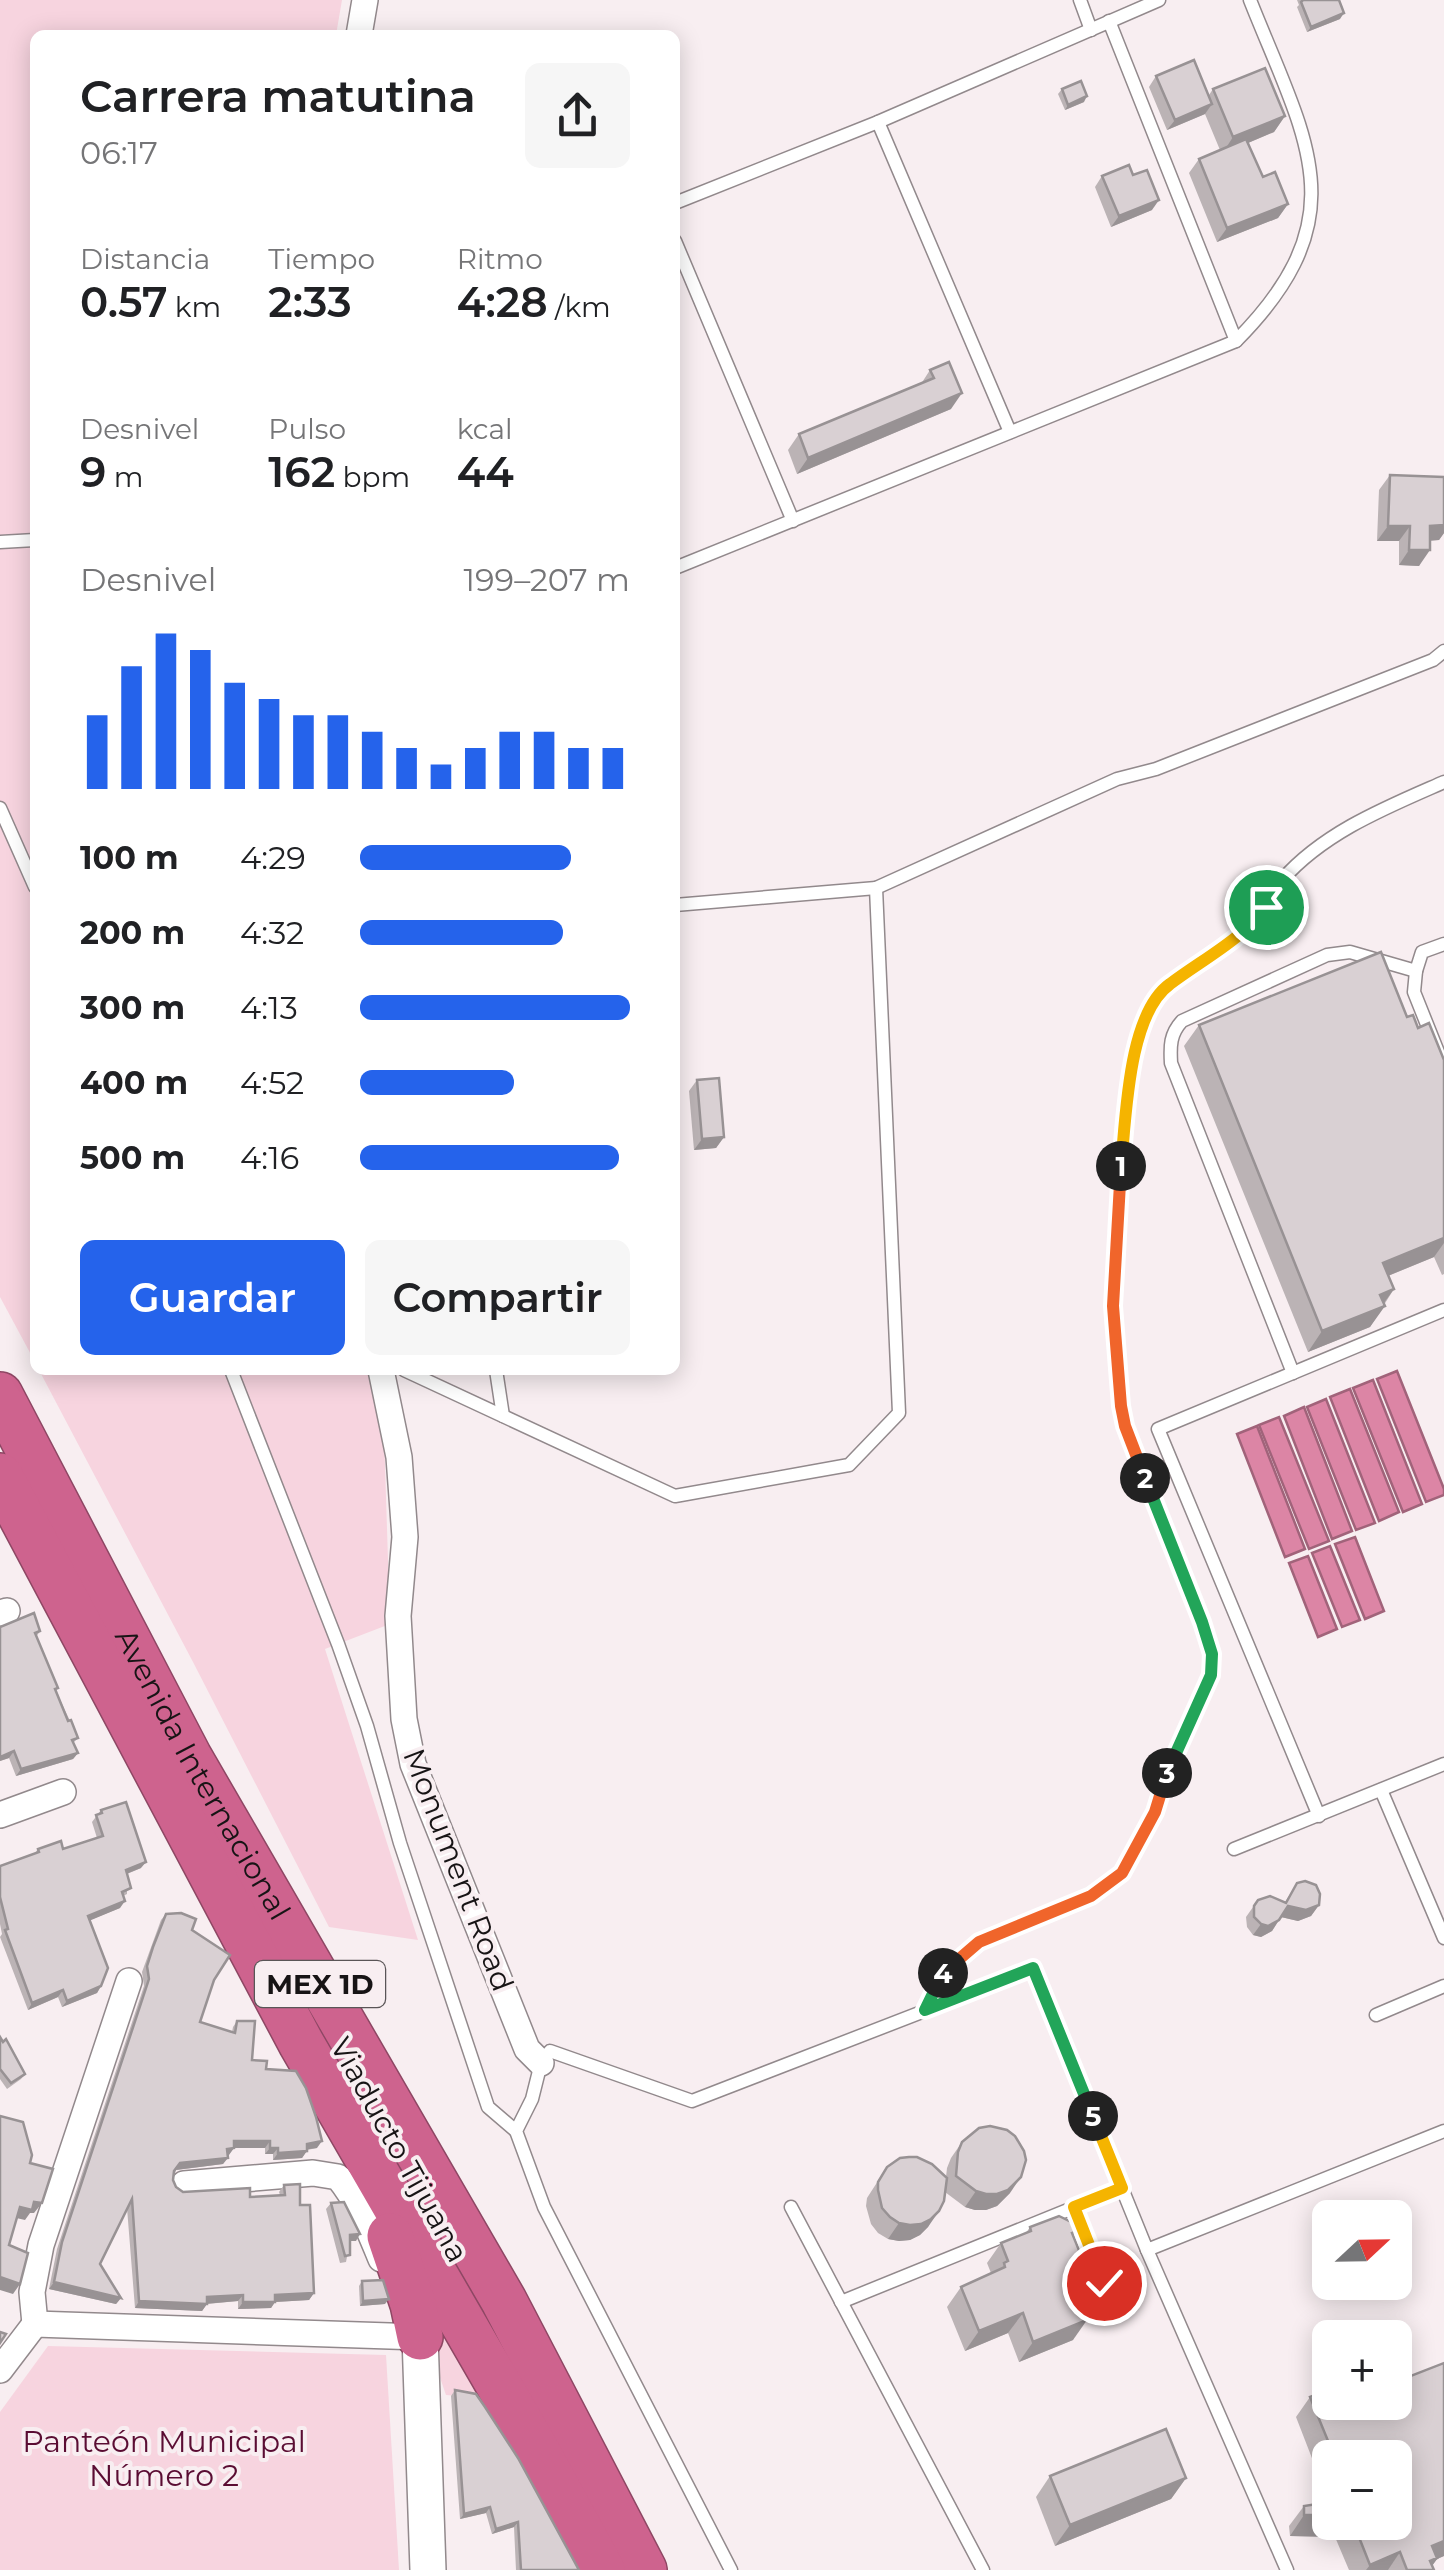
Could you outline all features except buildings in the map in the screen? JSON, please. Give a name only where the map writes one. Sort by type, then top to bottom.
[{"type":"highway","name":"Avenida Internacional","points":[[0,1395],[189,1757],[504,2301],[644,2570]]},
{"type":"highway","name":"Viaducto Tijuana","points":[[0,1410],[66,1548],[552,2422],[630,2570]]},
{"type":"highway","name":"Viaducto Tijuana","points":[[0,1453],[615,2570]]},
{"type":"highway","name":"Avenida Internacional","points":[[5,1496],[301,2043],[537,2450],[602,2570]]},
{"type":"highway","points":[[301,2043],[385,2223],[405,2276],[410,2337]]},
{"type":"street","points":[[360,30],[365,0]]},
{"type":"street","name":"Monument Road","points":[[382,1375],[399,1456],[405,1537],[398,1616],[404,1720],[413,1764],[527,2050],[541,2063]]},
{"type":"street","points":[[0,1815],[63,1792]]},
{"type":"street","points":[[0,2370],[35,2324],[32,2292],[41,2245],[129,1981]]},
{"type":"street","points":[[184,2184],[313,2173],[338,2177],[348,2188],[381,2258],[410,2337],[428,2570]]},
{"type":"street","points":[[35,2324],[410,2337]]},
{"type":"lane","points":[[1080,0],[1092,30]]},
{"type":"lane","points":[[680,200],[878,122],[1158,0]]},
{"type":"lane","points":[[680,566],[1236,341],[1285,284],[1303,247],[1312,197],[1304,138],[1250,0]]},
{"type":"lane","points":[[1109,22],[1236,341]]},
{"type":"lane","points":[[878,122],[1010,432]]},
{"type":"lane","points":[[680,253],[793,521]]},
{"type":"lane","points":[[0,542],[30,540]]},
{"type":"lane","points":[[680,905],[876,888],[1117,780],[1433,660],[1444,651]]},
{"type":"lane","points":[[925,2010],[943,1973],[979,1942],[1091,1896],[1122,1873],[1155,1812],[1164,1780],[1211,1675],[1212,1654],[1202,1622],[1125,1426],[1121,1406],[1113,1306],[1118,1188],[1132,1058],[1152,1001],[1167,985],[1252,925],[1280,881],[1322,844],[1444,782]]},
{"type":"lane","points":[[0,808],[30,876]]},
{"type":"lane","points":[[415,1375],[675,1496],[849,1465],[900,1413],[876,888]]},
{"type":"lane","points":[[1444,944],[1422,952],[1414,992],[1444,1068]]},
{"type":"lane","points":[[1293,1373],[1170,1062],[1170,1042],[1182,1022],[1326,955],[1350,952],[1416,971]]},
{"type":"lane","points":[[1320,1816],[1158,1429],[1444,1310]]},
{"type":"lane","points":[[233,1375],[338,1644],[488,2106],[516,2132],[544,2206],[731,2570]]},
{"type":"lane","points":[[497,1375],[503,1416]]},
{"type":"lane","points":[[1234,1850],[1444,1764]]},
{"type":"lane","points":[[1381,1790],[1444,1938]]},
{"type":"lane","points":[[516,2132],[532,2100],[541,2063],[550,2052],[692,2101],[1033,1968],[1147,2250],[1287,2570]]},
{"type":"lane","points":[[1376,2015],[1444,1986]]},
{"type":"lane","points":[[1147,2250],[1444,2130]]},
{"type":"lane","points":[[840,2302],[1122,2188]]},
{"type":"lane","points":[[790,2207],[983,2570]]},
{"type":"lane","points":[[1074,2207],[1104,2283]]},
{"type":"green space","points":[[0,0],[342,0],[337,30],[30,30],[30,1353],[0,1297]]},
{"type":"green space","points":[[42,1375],[370,1375],[384,1433],[390,1624],[325,1649],[418,1940],[329,1927]]},
{"type":"green space","points":[[447,2315],[483,2394],[446,2395],[425,2334]]},
{"type":"green space","name":"Panteón Municipal Número 2","points":[[48,2346],[386,2355],[399,2570],[0,2570],[0,2412]]},
{"type":"shaded area","points":[[1397,1371],[1444,1489],[1444,1495],[1426,1502],[1377,1379]]},
{"type":"shaded area","points":[[1373,1380],[1422,1504],[1403,1512],[1353,1388]]},
{"type":"shaded area","points":[[1350,1389],[1399,1512],[1379,1521],[1330,1397]]},
{"type":"shaded area","points":[[1326,1399],[1375,1523],[1356,1530],[1307,1407]]},
{"type":"shaded area","points":[[1304,1407],[1352,1531],[1332,1539],[1284,1416]]},
{"type":"shaded area","points":[[1279,1417],[1329,1541],[1309,1549],[1259,1425]]},
{"type":"shaded area","points":[[1257,1426],[1305,1549],[1285,1557],[1237,1434]]},
{"type":"shaded area","points":[[1355,1537],[1384,1611],[1365,1619],[1335,1544]]},
{"type":"shaded area","points":[[1330,1546],[1360,1620],[1342,1627],[1312,1553]]},
{"type":"shaded area","points":[[1308,1556],[1337,1629],[1318,1637],[1289,1563]]},
{"type":"route","points":[[1104,2283],[1074,2207],[1122,2188],[1033,1968],[925,2010],[943,1973],[979,1942],[1091,1896],[1122,1873],[1155,1812],[1164,1780],[1211,1675],[1212,1654],[1202,1622],[1125,1426],[1121,1406],[1113,1306],[1118,1188],[1132,1058],[1152,1001],[1167,985],[1233,941],[1266,907]]}]
